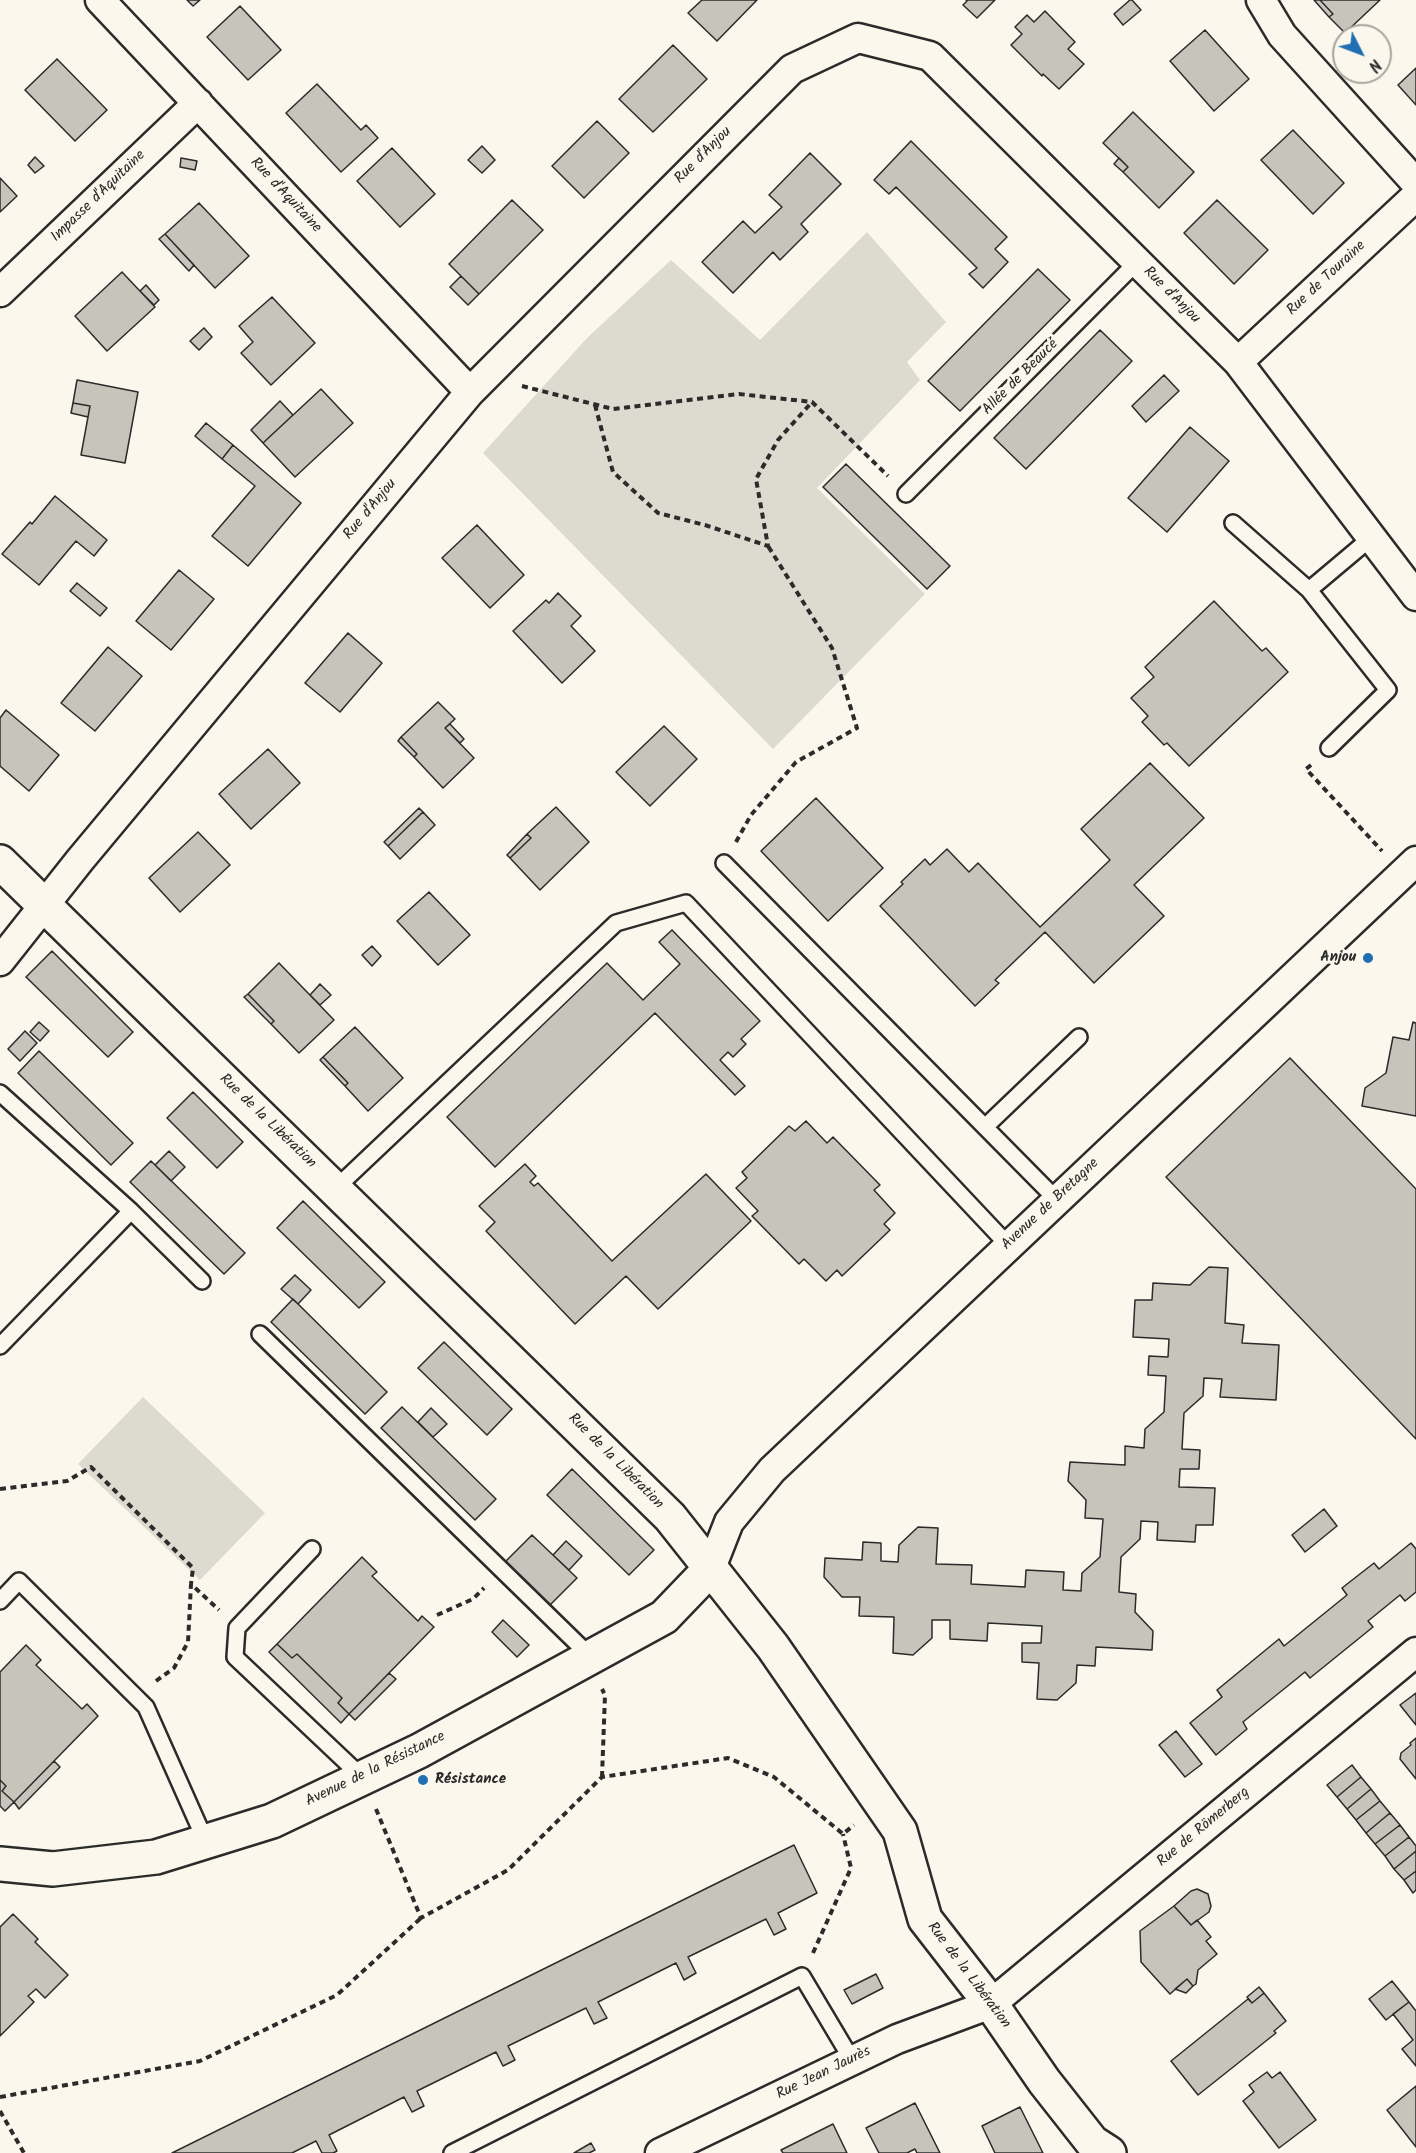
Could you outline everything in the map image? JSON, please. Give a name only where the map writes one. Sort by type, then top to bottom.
[{"type":"street","name":"Rue d'Aquitaine","points":[[100,0],[470,392]]},
{"type":"street","points":[[1262,0],[1282,35],[1416,183]]},
{"type":"street","name":"Rue d'Anjou","points":[[0,961],[43,905],[470,392],[792,69],[858,38],[930,56],[1238,362],[1416,596]]},
{"type":"street","name":"Impasse d'Aquitaine","points":[[0,292],[198,103]]},
{"type":"street","name":"Rue de Touraine","points":[[1238,362],[1416,196]]},
{"type":"street","name":"Rue de la Libération","points":[[0,862],[639,1484],[670,1517],[773,1647],[900,1831],[925,1919],[991,2004],[1044,2081],[1092,2142],[1109,2153]]},
{"type":"street","name":"Avenue de Bretagne","points":[[711,1568],[729,1522],[772,1470],[1409,867]]},
{"type":"street","name":"Avenue de la Résistance","points":[[0,1864],[53,1869],[156,1857],[272,1821],[419,1751],[664,1617],[711,1568]]},
{"type":"street","name":"Rue de Römerberg","points":[[991,2004],[1416,1652]]},
{"type":"street","name":"Rue Jean Jaurès","points":[[660,2153],[897,2039],[991,2004]]},
{"type":"lane","name":"Allée de Beaucé","points":[[906,494],[1137,262]]},
{"type":"lane","points":[[1233,523],[1308,590],[1388,690],[1329,748]]},
{"type":"lane","points":[[1308,590],[1372,537]]},
{"type":"lane","points":[[724,863],[1057,1200]]},
{"type":"lane","points":[[335,1189],[616,923],[686,903],[1008,1245]]},
{"type":"lane","points":[[985,1127],[1079,1037]]},
{"type":"lane","points":[[0,1093],[131,1211],[202,1281]]},
{"type":"lane","points":[[0,1346],[131,1211]]},
{"type":"lane","points":[[260,1334],[591,1657]]},
{"type":"lane","points":[[312,1549],[237,1628],[235,1656],[363,1778]]},
{"type":"lane","points":[[0,1601],[19,1581],[146,1707],[206,1842]]},
{"type":"lane","points":[[452,2153],[802,1976],[852,2060]]},
{"type":"path","points":[[524,380],[519,386],[613,409],[739,394],[812,402],[861,447],[906,494]]},
{"type":"path","points":[[724,863],[751,815],[796,762],[857,728],[832,648],[768,546],[756,478],[778,440],[812,402]]},
{"type":"path","points":[[595,404],[613,472],[658,513],[705,525],[768,546]]},
{"type":"path","points":[[1329,748],[1306,769],[1409,867]]},
{"type":"path","points":[[0,1489],[67,1481],[91,1467],[193,1568],[188,1642],[174,1668],[136,1697]]},
{"type":"path","points":[[437,1615],[473,1599],[501,1570]]},
{"type":"path","points":[[191,1584],[237,1628]]},
{"type":"path","points":[[591,1657],[605,1695],[602,1777]]},
{"type":"path","points":[[0,2097],[200,2061],[337,1995],[421,1918],[508,1869],[602,1777],[728,1758],[774,1777],[843,1834],[851,1868],[802,1976]]},
{"type":"path","points":[[363,1778],[421,1918]]},
{"type":"path","points":[[843,1834],[882,1805]]},
{"type":"path","points":[[0,2111],[24,2153]]},
{"type":"shaded area","points":[[867,232],[946,322],[907,362],[920,380],[817,488],[925,594],[773,749],[483,453],[587,338],[671,260],[760,340]]},
{"type":"shaded area","points":[[143,1397],[265,1513],[200,1580],[78,1464]]},
{"type":"building","points":[[187,0],[200,0],[193,6]]},
{"type":"building","points":[[702,0],[757,0],[717,41],[688,13]]},
{"type":"building","points":[[966,0],[995,0],[977,18],[963,5]]},
{"type":"building","points":[[1130,0],[1141,10],[1123,25],[1114,14]]},
{"type":"building","points":[[1314,0],[1320,0],[1333,14],[1329,17]]},
{"type":"building","points":[[1320,0],[1380,0],[1355,24],[1336,24],[1329,17],[1333,14]]},
{"type":"building","points":[[240,6],[281,50],[248,80],[207,37]]},
{"type":"building","points":[[1045,11],[1075,42],[1068,49],[1084,64],[1059,89],[1043,74],[1042,76],[1011,45],[1022,34],[1015,27],[1027,15],[1034,22]]},
{"type":"building","points":[[1205,30],[1249,79],[1214,111],[1170,61]]},
{"type":"building","points":[[673,45],[707,79],[653,132],[619,99]]},
{"type":"building","points":[[57,59],[107,110],[75,141],[25,90]]},
{"type":"building","points":[[1416,68],[1416,105],[1398,85]]},
{"type":"building","points":[[317,84],[361,130],[366,125],[378,138],[341,172],[286,113]]},
{"type":"building","points":[[1133,112],[1194,172],[1159,208],[1123,172],[1128,167],[1103,143]]},
{"type":"building","points":[[597,121],[629,153],[584,198],[552,166]]},
{"type":"building","points":[[1293,130],[1344,183],[1313,214],[1261,160]]},
{"type":"building","points":[[911,141],[1007,237],[995,249],[1008,262],[983,288],[969,274],[977,268],[896,187],[889,194],[874,180]]},
{"type":"building","points":[[482,146],[495,160],[482,173],[468,160]]},
{"type":"building","points":[[392,148],[435,194],[400,227],[357,181]]},
{"type":"building","points":[[810,153],[841,184],[801,224],[808,232],[780,260],[773,252],[733,293],[702,262],[743,221],[755,233],[782,207],[769,195]]},
{"type":"building","points":[[35,157],[44,166],[35,173],[28,165]]},
{"type":"building","points":[[181,158],[197,161],[195,170],[180,167]]},
{"type":"building","points":[[1119,158],[1128,167],[1123,172],[1114,164]]},
{"type":"building","points":[[0,178],[17,196],[0,212]]},
{"type":"building","points":[[512,200],[543,230],[479,294],[449,264]]},
{"type":"building","points":[[1217,200],[1268,250],[1234,284],[1184,233]]},
{"type":"building","points":[[199,203],[249,256],[215,288],[165,234]]},
{"type":"building","points":[[165,234],[194,265],[189,271],[159,239]]},
{"type":"building","points":[[1038,269],[1070,300],[960,411],[928,381]]},
{"type":"building","points":[[122,272],[155,307],[107,351],[75,316]]},
{"type":"building","points":[[461,276],[479,294],[468,305],[450,287]]},
{"type":"building","points":[[146,285],[159,300],[154,305],[140,291]]},
{"type":"building","points":[[272,297],[315,343],[271,385],[241,353],[253,342],[239,326]]},
{"type":"building","points":[[204,328],[212,337],[199,350],[190,341]]},
{"type":"building","points":[[1100,330],[1132,361],[1026,469],[994,438]]},
{"type":"building","points":[[1164,375],[1179,391],[1146,422],[1132,406]]},
{"type":"building","points":[[77,380],[138,392],[125,463],[81,455],[90,406],[73,403]]},
{"type":"building","points":[[321,389],[353,423],[295,477],[263,443]]},
{"type":"building","points":[[280,401],[293,415],[263,443],[251,430]]},
{"type":"building","points":[[73,403],[90,406],[88,417],[71,413]]},
{"type":"building","points":[[206,423],[233,445],[222,459],[195,436]]},
{"type":"building","points":[[1190,427],[1229,461],[1167,532],[1128,498]]},
{"type":"building","points":[[233,445],[301,503],[248,566],[212,536],[255,486],[222,459]]},
{"type":"building","points":[[846,464],[950,566],[927,589],[823,487]]},
{"type":"building","points":[[55,496],[107,540],[94,556],[76,541],[39,585],[2,554],[30,522],[32,524]]},
{"type":"building","points":[[477,525],[524,575],[490,608],[442,558]]},
{"type":"building","points":[[179,570],[214,599],[171,650],[136,621]]},
{"type":"building","points":[[77,583],[107,608],[100,616],[70,591]]},
{"type":"building","points":[[558,593],[581,616],[571,626],[595,651],[562,683],[513,631],[546,600],[549,603]]},
{"type":"building","points":[[1214,601],[1262,651],[1266,648],[1288,672],[1189,766],[1142,722],[1148,716],[1131,698],[1154,677],[1145,667]]},
{"type":"building","points":[[348,633],[382,663],[340,712],[305,683]]},
{"type":"building","points":[[108,647],[142,676],[95,731],[61,703]]},
{"type":"building","points":[[438,702],[455,719],[445,728],[474,758],[443,788],[414,757],[417,754],[401,737]]},
{"type":"building","points":[[6,710],[59,755],[29,791],[0,766],[0,718]]},
{"type":"building","points":[[450,724],[464,739],[460,743],[445,728]]},
{"type":"building","points":[[664,726],[697,759],[650,806],[616,772]]},
{"type":"building","points":[[401,737],[417,754],[414,757],[398,741]]},
{"type":"building","points":[[268,749],[300,783],[251,829],[219,794]]},
{"type":"building","points":[[1150,763],[1204,818],[1134,885],[1164,916],[1094,983],[1045,932],[995,980],[999,983],[975,1006],[880,906],[925,859],[930,865],[947,849],[969,872],[978,863],[1040,927],[1110,860],[1081,829]]},
{"type":"building","points":[[816,798],[883,868],[828,921],[761,851]]},
{"type":"building","points":[[556,807],[589,842],[540,890],[510,858],[531,838],[527,834]]},
{"type":"building","points":[[419,808],[423,812],[388,846],[384,842]]},
{"type":"building","points":[[423,812],[435,825],[400,859],[388,846]]},
{"type":"building","points":[[198,832],[230,865],[180,912],[149,878]]},
{"type":"building","points":[[527,834],[531,838],[510,858],[507,855]]},
{"type":"building","points":[[429,892],[470,935],[438,965],[397,921]]},
{"type":"building","points":[[672,930],[760,1021],[741,1039],[746,1044],[733,1057],[728,1052],[720,1060],[745,1086],[735,1095],[655,1013],[495,1167],[447,1117],[607,963],[643,1000],[680,964],[659,942]]},
{"type":"building","points":[[372,946],[381,956],[372,966],[362,955]]},
{"type":"building","points":[[52,951],[133,1032],[108,1057],[26,977]]},
{"type":"building","points":[[279,963],[334,1020],[299,1053],[271,1024],[274,1021],[248,994]]},
{"type":"building","points":[[320,984],[331,995],[320,1005],[310,995]]},
{"type":"building","points":[[248,994],[274,1021],[271,1024],[244,997]]},
{"type":"building","points":[[39,1022],[49,1031],[40,1041],[30,1032]]},
{"type":"building","points":[[1413,1022],[1416,1023],[1416,1116],[1362,1106],[1365,1088],[1386,1073],[1393,1037],[1409,1040]]},
{"type":"building","points":[[355,1027],[403,1078],[368,1111],[345,1086],[348,1083],[323,1057]]},
{"type":"building","points":[[25,1031],[37,1043],[20,1061],[8,1049]]},
{"type":"building","points":[[39,1051],[133,1143],[111,1165],[18,1073]]},
{"type":"building","points":[[323,1057],[348,1083],[345,1086],[320,1060]]},
{"type":"building","points":[[1290,1058],[1416,1189],[1416,1439],[1166,1177]]},
{"type":"building","points":[[193,1092],[243,1142],[217,1168],[167,1118]]},
{"type":"building","points":[[806,1121],[827,1143],[833,1137],[880,1185],[874,1190],[895,1213],[884,1224],[890,1230],[842,1276],[837,1270],[826,1281],[804,1259],[799,1264],[752,1216],[758,1211],[736,1188],[747,1178],[742,1172],[789,1126],[795,1131]]},
{"type":"building","points":[[169,1151],[185,1167],[171,1181],[155,1165]]},
{"type":"building","points":[[151,1161],[245,1253],[224,1274],[130,1182]]},
{"type":"building","points":[[525,1164],[536,1176],[530,1182],[534,1186],[538,1183],[612,1261],[706,1174],[751,1221],[658,1309],[626,1276],[575,1324],[486,1231],[495,1222],[479,1206]]},
{"type":"building","points":[[303,1201],[385,1282],[359,1308],[277,1228]]},
{"type":"building","points":[[1209,1267],[1228,1268],[1225,1323],[1244,1325],[1242,1343],[1279,1345],[1276,1400],[1220,1397],[1222,1379],[1204,1378],[1203,1396],[1184,1413],[1182,1449],[1200,1450],[1199,1469],[1180,1469],[1179,1487],[1215,1488],[1213,1525],[1196,1525],[1195,1542],[1157,1540],[1158,1522],[1141,1521],[1140,1539],[1121,1557],[1119,1592],[1136,1594],[1135,1612],[1153,1631],[1152,1650],[1096,1647],[1095,1666],[1077,1665],[1076,1683],[1057,1700],[1037,1699],[1039,1663],[1022,1662],[1022,1643],[1041,1643],[1042,1626],[988,1623],[987,1641],[950,1639],[950,1620],[932,1620],[932,1638],[913,1655],[893,1653],[894,1617],[859,1616],[860,1597],[842,1597],[824,1577],[825,1558],[862,1560],[863,1542],[881,1543],[881,1561],[898,1562],[899,1545],[918,1527],[938,1528],[936,1564],[972,1565],[971,1584],[1025,1587],[1026,1570],[1064,1572],[1063,1590],[1081,1591],[1082,1573],[1100,1557],[1103,1519],[1085,1518],[1086,1500],[1068,1481],[1070,1462],[1125,1465],[1125,1446],[1144,1448],[1145,1429],[1164,1412],[1166,1376],[1148,1375],[1149,1356],[1168,1357],[1169,1339],[1133,1337],[1135,1300],[1152,1300],[1153,1283],[1190,1285]]},
{"type":"building","points":[[295,1275],[311,1290],[298,1304],[281,1289]]},
{"type":"building","points":[[293,1299],[387,1392],[365,1414],[271,1322]]},
{"type":"building","points":[[444,1342],[512,1409],[487,1435],[418,1368]]},
{"type":"building","points":[[402,1407],[496,1499],[475,1520],[381,1428]]},
{"type":"building","points":[[431,1408],[447,1424],[433,1437],[418,1422]]},
{"type":"building","points":[[572,1469],[654,1550],[629,1575],[547,1495]]},
{"type":"building","points":[[1324,1509],[1337,1526],[1305,1552],[1292,1535]]},
{"type":"building","points":[[532,1535],[577,1578],[549,1606],[504,1563]]},
{"type":"building","points":[[566,1541],[582,1556],[569,1570],[553,1555]]},
{"type":"building","points":[[1411,1543],[1416,1549],[1416,1592],[1405,1601],[1400,1595],[1368,1621],[1373,1627],[1310,1678],[1305,1672],[1243,1722],[1247,1729],[1216,1755],[1190,1723],[1222,1697],[1217,1690],[1279,1639],[1284,1646],[1347,1595],[1342,1588],[1374,1563],[1379,1569]]},
{"type":"building","points":[[362,1557],[377,1572],[372,1576],[418,1621],[422,1616],[434,1627],[349,1714],[338,1703],[342,1698],[297,1654],[292,1658],[277,1644]]},
{"type":"building","points":[[503,1620],[529,1645],[517,1657],[492,1632]]},
{"type":"building","points":[[277,1644],[292,1658],[297,1654],[342,1698],[338,1703],[349,1714],[341,1723],[269,1652]]},
{"type":"building","points":[[26,1645],[41,1660],[36,1665],[82,1709],[87,1704],[98,1716],[14,1802],[2,1791],[6,1786],[0,1780],[0,1672]]},
{"type":"building","points":[[389,1673],[396,1679],[355,1720],[349,1714]]},
{"type":"building","points":[[1416,1693],[1416,1725],[1400,1705]]},
{"type":"building","points":[[1176,1731],[1202,1764],[1185,1777],[1159,1745]]},
{"type":"building","points":[[1416,1738],[1416,1779],[1400,1759],[1401,1753]]},
{"type":"building","points":[[54,1761],[60,1767],[19,1809],[14,1802]]},
{"type":"building","points":[[1352,1765],[1361,1777],[1337,1797],[1327,1785]]},
{"type":"building","points":[[1361,1777],[1371,1789],[1347,1809],[1337,1797]]},
{"type":"building","points":[[0,1780],[6,1786],[2,1791],[14,1802],[5,1811],[0,1806]]},
{"type":"building","points":[[1371,1789],[1380,1801],[1356,1820],[1347,1809]]},
{"type":"building","points":[[1380,1801],[1390,1813],[1366,1833],[1356,1820]]},
{"type":"building","points":[[1390,1813],[1400,1825],[1375,1844],[1366,1833]]},
{"type":"building","points":[[1400,1825],[1409,1837],[1385,1856],[1375,1844]]},
{"type":"building","points":[[1409,1837],[1416,1846],[1416,1851],[1394,1869],[1385,1856]]},
{"type":"building","points":[[794,1845],[817,1893],[778,1913],[786,1929],[774,1935],[766,1919],[688,1957],[696,1973],[684,1980],[676,1963],[598,2002],[607,2018],[594,2024],[586,2008],[508,2046],[515,2060],[503,2066],[496,2052],[417,2091],[424,2106],[412,2112],[404,2097],[329,2135],[337,2151],[333,2153],[322,2153],[316,2141],[292,2153],[172,2153]]},
{"type":"building","points":[[1416,1851],[1416,1871],[1404,1880],[1394,1869]]},
{"type":"building","points":[[1416,1871],[1416,1890],[1413,1893],[1404,1880]]},
{"type":"building","points":[[1197,1889],[1208,1894],[1211,1906],[1209,1912],[1191,1925],[1174,1906],[1191,1891]]},
{"type":"building","points":[[1174,1906],[1191,1925],[1197,1920],[1211,1937],[1206,1941],[1217,1954],[1198,1970],[1196,1984],[1193,1986],[1187,1979],[1170,1994],[1141,1962],[1140,1931]]},
{"type":"building","points":[[13,1914],[38,1939],[35,1942],[68,1975],[45,1998],[36,1989],[28,1996],[34,2002],[0,2036],[0,1927]]},
{"type":"building","points":[[876,1974],[883,1988],[852,2004],[844,1990]]},
{"type":"building","points":[[1187,1979],[1193,1986],[1186,1993],[1175,1989]]},
{"type":"building","points":[[1392,1981],[1409,2002],[1386,2020],[1369,1999]]},
{"type":"building","points":[[1259,1987],[1264,1993],[1252,2003],[1247,1997]]},
{"type":"building","points":[[1264,1993],[1286,2021],[1274,2031],[1276,2033],[1198,2095],[1171,2061],[1248,1999],[1252,2003]]},
{"type":"building","points":[[1409,2002],[1416,2011],[1416,2066],[1402,2049],[1413,2040],[1393,2014]]},
{"type":"building","points":[[1267,2072],[1272,2078],[1280,2072],[1316,2120],[1279,2148],[1243,2101],[1254,2092],[1249,2085]]},
{"type":"building","points":[[1416,2086],[1416,2147],[1387,2110]]},
{"type":"building","points":[[915,2103],[940,2153],[917,2153],[915,2149],[907,2153],[879,2153],[866,2128]]},
{"type":"building","points":[[1020,2107],[1043,2153],[995,2153],[982,2126]]},
{"type":"building","points":[[833,2124],[847,2153],[783,2153],[781,2150]]},
{"type":"building","points":[[591,2143],[595,2150],[589,2153],[574,2153]]},
{"type":"place","name":"Anjou","points":[[1368,958]]},
{"type":"place","name":"Résistance","points":[[423,1780]]}]
